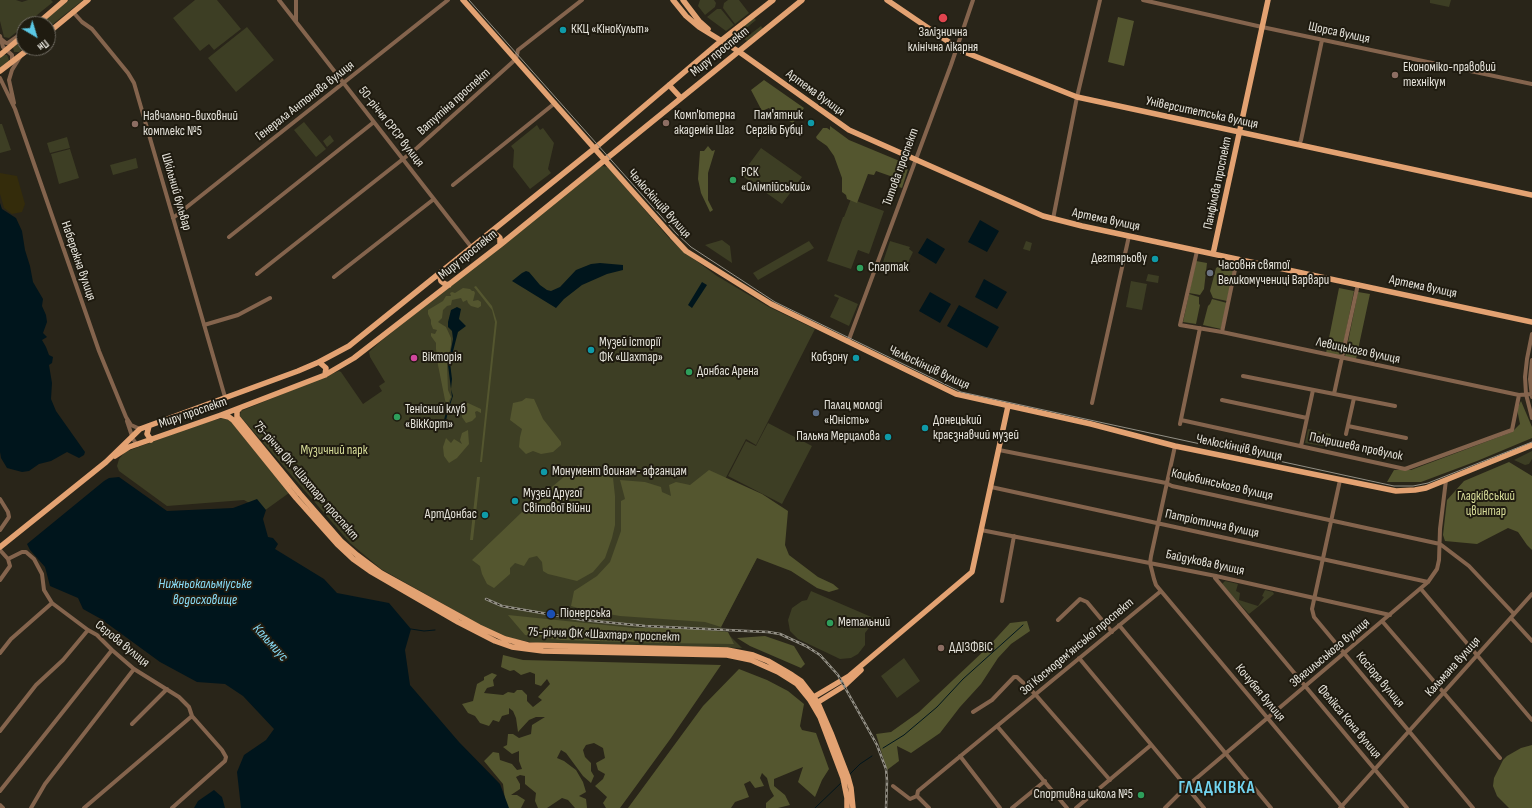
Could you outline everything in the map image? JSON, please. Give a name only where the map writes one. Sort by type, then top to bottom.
[{"type":"main road","points":[[46,16],[65,0]]},
{"type":"main road","points":[[56,26],[88,0]]},
{"type":"main road","name":"Челюскінців вулиця","points":[[463,0],[686,251],[771,304],[956,394],[1091,424],[1175,446],[1384,489],[1405,491],[1426,488],[1532,445]]},
{"type":"main road","name":"Артема вулиця","points":[[673,0],[686,16],[699,27],[722,40],[849,130],[1053,219],[1532,322]]},
{"type":"main road","name":"Миру проспект","points":[[107,462],[124,443],[140,429],[319,362],[349,346],[595,148],[722,40],[773,0]]},
{"type":"main road","name":"Миру проспект","points":[[0,548],[107,462],[129,447],[221,415],[325,375],[354,358],[449,285],[802,0]]},
{"type":"main road","name":"Університетська вулиця","points":[[887,0],[956,48],[1078,97],[1532,195]]},
{"type":"main road","name":"Панфілова проспект","points":[[1213,254],[1268,0]]},
{"type":"main road","points":[[679,7],[683,10],[686,9],[687,7],[684,1]]},
{"type":"main road","name":"Артема вулиця","points":[[684,1],[699,20],[716,36]]},
{"type":"main road","points":[[0,55],[16,40]]},
{"type":"main road","points":[[0,71],[20,56]]},
{"type":"main road","points":[[669,85],[681,98]]},
{"type":"main road","points":[[490,233],[495,234],[500,238],[500,244]]},
{"type":"main road","points":[[441,272],[441,281],[449,285]]},
{"type":"main road","points":[[319,362],[326,368],[325,375]]},
{"type":"main road","points":[[812,698],[843,681],[972,572],[1008,406]]},
{"type":"main road","name":"75-річчя ФК «Шахтар» проспект","points":[[240,408],[237,411],[237,417],[266,457]]},
{"type":"main road","name":"75-річчя ФК «Шахтар» проспект","points":[[221,415],[229,417],[233,420],[298,496],[341,541],[372,567],[460,618],[505,640],[543,646],[713,649],[741,652],[768,661],[781,668],[801,681],[816,704],[831,733],[851,788],[853,808]]},
{"type":"main road","points":[[149,426],[147,434],[152,440]]},
{"type":"main road","points":[[816,704],[844,686],[876,654]]},
{"type":"main road","name":"75-річчя ФК «Шахтар» проспект","points":[[816,704],[843,778],[847,798],[847,808]]},
{"type":"street","name":"50-річчя СРСР вулиця","points":[[279,0],[472,248]]},
{"type":"street","points":[[296,0],[296,21]]},
{"type":"street","name":"Генерала Антонова вулиця","points":[[173,218],[448,0]]},
{"type":"street","name":"Ватутіна проспект","points":[[258,274],[404,160],[516,59],[518,50],[582,0]]},
{"type":"street","name":"Титова проспект","points":[[848,342],[973,0]]},
{"type":"street","points":[[1053,219],[1100,0]]},
{"type":"street","name":"Щорса вулиця","points":[[1142,0],[1322,40],[1532,84]]},
{"type":"street","name":"Шкільний бульвар","points":[[73,12],[82,22],[92,29],[128,73],[134,83],[225,397]]},
{"type":"street","points":[[0,38],[6,44],[16,38]]},
{"type":"street","points":[[0,38],[5,50],[12,55],[12,63]]},
{"type":"street","points":[[1299,145],[1322,40]]},
{"type":"street","name":"Набережна вулиця","points":[[20,56],[12,70],[9,80],[15,109],[99,351],[126,417],[132,436],[137,445]]},
{"type":"street","name":"Набережна вулиця","points":[[0,78],[15,109]]},
{"type":"street","points":[[454,185],[555,103]]},
{"type":"street","points":[[228,237],[374,122]]},
{"type":"street","points":[[334,277],[434,199]]},
{"type":"street","points":[[1092,403],[1129,236]]},
{"type":"street","name":"Левицького вулиця","points":[[1197,251],[1180,325],[1222,332],[1519,395],[1526,394],[1532,396]]},
{"type":"street","points":[[1222,332],[1238,260]]},
{"type":"street","points":[[1334,394],[1358,284]]},
{"type":"street","points":[[204,325],[238,315],[270,298]]},
{"type":"street","name":"Покришева провулок","points":[[1200,328],[1181,422],[1405,469],[1512,430],[1519,395]]},
{"type":"street","points":[[1532,334],[1526,365],[1526,394],[1532,418]]},
{"type":"street","points":[[1532,360],[1530,379],[1532,396]]},
{"type":"street","points":[[1244,376],[1395,406]]},
{"type":"street","points":[[1301,446],[1313,390]]},
{"type":"street","points":[[1346,434],[1354,398]]},
{"type":"street","points":[[1222,400],[1307,418]]},
{"type":"street","points":[[126,417],[131,425],[140,429]]},
{"type":"street","points":[[1348,426],[1406,438]]},
{"type":"street","points":[[124,443],[129,427]]},
{"type":"street","points":[[1160,591],[1156,585],[1150,563],[1157,522],[1175,446]]},
{"type":"street","name":"Коцюбинського вулиця","points":[[999,450],[1166,483],[1440,544]]},
{"type":"street","name":"Косіора вулиця","points":[[1340,480],[1312,609],[1314,617],[1473,808]]},
{"type":"street","name":"Звягильського вулиця","points":[[1165,808],[1186,786],[1428,582],[1436,570],[1440,560],[1440,529],[1446,480]]},
{"type":"street","name":"Патріотична вулиця","points":[[991,486],[1428,582]]},
{"type":"street","points":[[0,499],[8,512],[9,517],[0,530]]},
{"type":"street","name":"Байдукова вулиця","points":[[982,530],[1216,576],[1390,615]]},
{"type":"street","points":[[1002,600],[1014,536]]},
{"type":"street","points":[[1440,544],[1469,566],[1532,641]]},
{"type":"street","points":[[0,548],[8,559],[10,566],[0,580]]},
{"type":"street","name":"Сєрова вулиця","points":[[8,559],[22,552],[26,552],[34,559],[42,574],[44,590],[52,603],[97,635],[134,669],[167,689],[183,701],[189,707],[192,716],[222,750],[226,757],[225,760],[172,808]]},
{"type":"street","name":"Фелікса Кона вулиця","points":[[1216,576],[1215,578],[1407,808]]},
{"type":"street","points":[[1421,589],[1532,720]]},
{"type":"street","name":"Зої Космодем’янської проспект","points":[[917,796],[918,791],[1160,591]]},
{"type":"street","name":"Кочубея вулиця","points":[[1160,591],[1342,808]]},
{"type":"street","name":"Кальмана вулиця","points":[[1342,808],[1532,594]]},
{"type":"street","points":[[1058,620],[1080,599],[1087,602],[1112,632]]},
{"type":"street","points":[[0,653],[11,638],[52,603]]},
{"type":"street","points":[[1382,621],[1500,758]]},
{"type":"street","points":[[1119,625],[1271,808]]},
{"type":"street","points":[[0,731],[36,685],[63,660],[88,630]]},
{"type":"street","points":[[0,791],[112,650]]},
{"type":"street","points":[[1079,658],[1204,808]]},
{"type":"street","points":[[31,808],[45,784],[134,669]]},
{"type":"street","points":[[973,712],[992,700],[1014,677],[1019,679],[1035,694],[1110,780]]},
{"type":"street","points":[[132,724],[167,689]]},
{"type":"street","points":[[84,808],[192,716]]},
{"type":"street","points":[[997,726],[1067,808]]},
{"type":"street","points":[[1076,808],[1151,745]]},
{"type":"street","points":[[960,756],[1000,808]]},
{"type":"street","points":[[1012,808],[1045,781]]},
{"type":"street","points":[[892,786],[910,799],[917,796],[929,808]]},
{"type":"street","points":[[0,805],[3,808]]},
{"type":"green space","points":[[0,0],[16,0],[22,2],[28,0],[51,0],[53,2],[36,16],[16,16],[16,32],[9,38],[4,37],[0,21]]},
{"type":"green space","points":[[69,0],[83,0],[56,22],[56,16],[50,16]]},
{"type":"green space","points":[[195,0],[217,0],[241,29],[214,50],[209,44],[200,51],[173,18]]},
{"type":"green space","points":[[700,0],[714,0],[716,3],[715,7],[705,15],[698,6]]},
{"type":"green space","points":[[728,0],[739,0],[749,13],[735,24],[723,8],[724,3]]},
{"type":"green space","points":[[1430,0],[1451,0],[1449,7],[1430,3]]},
{"type":"green space","points":[[717,9],[721,9],[734,25],[726,31],[707,17]]},
{"type":"green space","points":[[1118,17],[1134,21],[1124,66],[1108,62]]},
{"type":"green space","points":[[754,18],[756,20],[738,35],[735,33]]},
{"type":"green space","points":[[761,26],[763,29],[747,41],[744,39]]},
{"type":"green space","points":[[247,27],[274,60],[236,92],[208,58]]},
{"type":"green space","points":[[16,44],[16,52],[14,52],[13,47]]},
{"type":"green space","points":[[2,55],[7,55],[9,62],[0,68],[0,57]]},
{"type":"green space","points":[[764,80],[804,108],[793,123],[771,114],[772,111],[769,108],[762,111],[751,90]]},
{"type":"green space","points":[[304,122],[326,149],[316,157],[294,130]]},
{"type":"green space","points":[[0,124],[2,124],[11,150],[0,153]]},
{"type":"green space","points":[[537,125],[540,130],[543,128],[554,143],[548,169],[551,173],[530,189],[513,167],[514,150],[511,146]]},
{"type":"green space","points":[[830,126],[849,140],[902,162],[901,166],[908,169],[902,188],[893,185],[893,177],[876,171],[874,175],[868,174],[857,203],[847,199],[846,195],[842,192],[842,178],[834,156],[827,146],[816,137],[823,128],[830,130]]},
{"type":"green space","points":[[330,135],[334,141],[327,147],[323,141]]},
{"type":"green space","points":[[67,137],[70,148],[50,153],[47,143]]},
{"type":"green space","points":[[708,146],[712,151],[715,150],[708,173],[708,200],[713,210],[710,212],[701,193],[698,179],[700,151],[704,151]]},
{"type":"green space","points":[[761,148],[802,177],[782,204],[741,175]]},
{"type":"green space","points":[[70,149],[79,178],[59,184],[51,154]]},
{"type":"green space","points":[[136,158],[138,168],[113,175],[110,165]]},
{"type":"green space","name":"Музичний парк","points":[[603,166],[608,167],[669,238],[683,251],[717,276],[769,307],[815,329],[756,445],[746,439],[720,489],[757,558],[721,627],[742,648],[535,643],[500,636],[381,569],[350,543],[240,416],[241,411],[339,371],[363,404],[382,391],[379,386],[385,382],[370,357],[369,352]]},
{"type":"green space","points":[[851,199],[884,211],[869,254],[858,250],[851,269],[827,261]]},
{"type":"green space","points":[[722,240],[730,246],[732,263],[705,245]]},
{"type":"green space","points":[[809,241],[814,248],[758,280],[753,273]]},
{"type":"green space","points":[[890,241],[910,247],[909,249],[913,252],[905,269],[883,262]]},
{"type":"green space","points":[[1026,241],[1032,243],[1030,251],[1023,249]]},
{"type":"green space","points":[[1196,261],[1207,263],[1204,289],[1200,295],[1189,293]]},
{"type":"green space","points":[[1221,265],[1234,268],[1227,301],[1213,298],[1210,291],[1216,268]]},
{"type":"green space","points":[[1148,274],[1159,276],[1158,283],[1146,281]]},
{"type":"green space","points":[[1131,281],[1147,284],[1142,310],[1126,307]]},
{"type":"green space","points":[[476,286],[492,306],[497,322],[482,462],[480,462],[495,322],[492,310],[474,287]]},
{"type":"green space","points":[[463,288],[474,291],[473,301],[478,300],[481,302],[481,306],[478,308],[471,306],[467,300],[463,302],[461,298],[452,300],[451,305],[447,306],[443,310],[442,318],[438,322],[446,327],[451,338],[447,365],[448,390],[451,397],[447,405],[438,365],[436,343],[431,336],[431,333],[435,334],[437,330],[433,329],[428,310],[443,301],[446,296],[451,296],[450,293],[455,293]]},
{"type":"green space","points":[[1339,288],[1354,291],[1341,356],[1326,353]]},
{"type":"green space","points":[[1358,292],[1370,294],[1356,359],[1345,357]]},
{"type":"green space","points":[[835,294],[858,304],[849,326],[830,317],[839,298],[834,296]]},
{"type":"green space","points":[[1189,294],[1199,297],[1200,305],[1196,324],[1183,322]]},
{"type":"green space","points":[[1212,299],[1227,303],[1221,329],[1203,325],[1208,306]]},
{"type":"green space","points":[[526,398],[534,399],[543,419],[561,442],[561,445],[553,452],[541,454],[533,451],[526,454],[519,447],[522,429],[510,420],[513,403],[522,401]]},
{"type":"green space","points":[[1521,401],[1532,427],[1532,438],[1421,482],[1387,482],[1394,470],[1411,470],[1512,432],[1520,424],[1517,409]]},
{"type":"green space","points":[[468,403],[481,409],[481,413],[477,411],[475,412],[476,417],[472,421],[466,423],[462,417],[463,404]]},
{"type":"green space","points":[[225,417],[228,418],[289,493],[264,511],[244,500],[167,506],[119,471],[117,466],[119,459],[125,452],[189,428]]},
{"type":"green space","points":[[768,423],[812,446],[782,504],[728,476],[746,441],[756,446]]},
{"type":"green space","points":[[1308,429],[1331,434],[1328,447],[1305,443]]},
{"type":"green space","points":[[468,430],[469,444],[457,458],[449,463],[444,456],[443,447],[446,438],[451,443],[454,439],[462,444],[460,440],[462,433]]},
{"type":"green space","points":[[1532,451],[1532,459],[1529,464],[1525,465],[1514,460]]},
{"type":"green space","name":"Гладківський цвинтар","points":[[1509,462],[1532,476],[1532,550],[1518,532],[1508,528],[1477,544],[1445,541],[1443,535],[1447,500],[1464,481]]},
{"type":"green space","points":[[578,465],[596,474],[613,478],[615,496],[615,525],[605,558],[593,572],[577,581],[548,574],[543,571],[542,562],[537,556],[529,558],[524,566],[515,563],[510,568],[510,574],[494,588],[487,584],[480,566],[472,560],[521,513]]},
{"type":"green space","points":[[709,470],[762,494],[788,511],[785,545],[789,555],[818,577],[833,584],[839,589],[829,592],[817,588],[791,571],[757,558],[721,627],[705,622],[620,616],[584,610],[571,606],[574,591],[597,576],[610,562],[621,531],[621,501],[625,499],[620,480],[645,482],[661,487],[662,492],[671,496],[669,485],[676,482],[690,485]]},
{"type":"green space","points":[[477,477],[480,477],[473,540],[470,540]]},
{"type":"green space","points":[[1225,581],[1238,584],[1236,591],[1240,593],[1239,600],[1258,606],[1264,597],[1262,596],[1265,590],[1273,592],[1274,594],[1249,614],[1222,584]]},
{"type":"green space","name":"Метальний","points":[[811,591],[876,619],[865,633],[865,645],[858,654],[851,658],[840,659],[798,639],[790,631],[788,620],[792,608],[802,601],[807,600]]},
{"type":"green space","points":[[508,615],[634,628],[677,628],[728,632],[734,644],[561,640],[525,635]]},
{"type":"green space","points":[[1027,621],[1030,631],[1011,644],[998,658],[981,684],[960,707],[940,733],[911,753],[897,746],[899,761],[887,770],[876,734],[891,732],[919,712],[987,648],[1010,623]]},
{"type":"green space","points":[[765,636],[794,646],[805,664],[801,668],[750,646],[737,638]]},
{"type":"green space","points":[[503,655],[523,660],[721,665],[671,738],[620,808],[606,808],[603,803],[607,797],[595,786],[603,779],[605,774],[598,770],[596,763],[605,758],[603,748],[594,743],[586,745],[583,750],[585,757],[591,763],[591,771],[594,776],[591,783],[583,776],[566,753],[561,750],[557,758],[564,761],[576,770],[583,782],[586,792],[579,796],[586,799],[587,808],[575,808],[568,800],[562,798],[547,808],[538,808],[535,801],[536,793],[525,784],[525,776],[520,775],[516,777],[520,784],[520,789],[511,795],[517,795],[525,800],[521,808],[506,808],[503,784],[484,761],[493,752],[499,753],[500,760],[512,764],[517,770],[522,769],[519,761],[519,751],[512,754],[503,747],[507,745],[508,734],[513,734],[519,738],[531,734],[532,725],[545,717],[536,717],[529,720],[518,732],[516,718],[513,711],[509,708],[509,714],[502,716],[499,722],[493,720],[489,726],[480,723],[475,716],[468,713],[462,704],[473,701],[477,684],[484,680],[484,677],[492,673],[497,675],[493,680],[494,686],[487,688],[484,693],[503,695],[508,692],[514,693],[517,690],[522,690],[527,695],[527,701],[533,707],[542,700],[538,697],[550,684],[547,679],[541,686],[535,684],[535,674],[530,672],[521,675],[514,670],[510,671],[501,667]]},
{"type":"green space","points":[[904,658],[920,681],[897,698],[881,676]]},
{"type":"green space","points":[[739,669],[767,680],[788,691],[804,704],[800,726],[802,730],[816,733],[829,769],[822,780],[815,797],[798,782],[803,767],[774,779],[774,786],[785,795],[790,805],[778,808],[766,808],[766,803],[774,796],[767,778],[762,773],[760,778],[764,786],[755,788],[750,781],[744,784],[749,797],[735,802],[731,808],[628,808],[703,706]]},
{"type":"green space","points":[[1532,745],[1532,808],[1509,808],[1497,796],[1493,786],[1494,778],[1503,760],[1507,756],[1521,748]]},
{"type":"sand","points":[[0,173],[17,176],[25,204],[22,212],[12,214],[4,208],[0,194]]},
{"type":"water","points":[[0,203],[2,209],[16,218],[22,231],[33,282],[43,299],[42,306],[47,322],[43,333],[47,337],[42,340],[49,355],[53,357],[52,363],[49,365],[52,383],[51,399],[56,411],[85,452],[84,455],[79,458],[67,452],[51,461],[39,464],[29,471],[22,472],[7,468],[1,458],[0,452]]},
{"type":"water","points":[[980,220],[999,231],[987,252],[968,242]]},
{"type":"water","points":[[927,238],[945,249],[936,264],[918,253]]},
{"type":"water","points":[[600,263],[623,265],[623,270],[607,274],[582,285],[564,299],[556,308],[512,281],[526,271],[529,272],[540,285],[551,291],[560,287],[576,270],[591,264]]},
{"type":"water","points":[[984,279],[1007,292],[997,309],[975,297]]},
{"type":"water","points":[[702,282],[707,285],[692,308],[688,305]]},
{"type":"water","points":[[930,292],[951,304],[940,323],[919,311]]},
{"type":"water","points":[[959,305],[999,327],[987,348],[947,326]]},
{"type":"water","points":[[457,307],[461,309],[459,319],[466,326],[458,332],[450,363],[452,379],[451,389],[448,365],[453,339],[452,331],[448,327],[448,322],[451,310]]},
{"type":"water","points":[[451,389],[453,396],[446,421],[444,420],[446,412],[452,397]]},
{"type":"water","name":"Нижньокальміуське водосховище","points":[[119,477],[167,511],[233,508],[257,499],[266,510],[263,519],[268,537],[273,538],[278,544],[275,549],[324,579],[337,593],[389,603],[411,629],[405,650],[410,685],[459,742],[500,784],[509,808],[241,808],[237,772],[244,755],[266,740],[274,729],[243,696],[225,684],[197,682],[160,662],[101,619],[83,609],[78,598],[50,586],[45,567],[30,550],[27,544],[104,481],[109,478]]},
{"type":"water","points":[[214,790],[222,797],[225,808],[194,808],[198,801]]},
{"type":"waterway","points":[[883,748],[904,735],[937,707],[963,679],[1023,625]]},
{"type":"waterway","points":[[411,629],[424,631],[435,630]]},
{"type":"waterway","points":[[850,774],[860,764],[872,756]]},
{"type":"waterway","points":[[815,808],[842,782]]},
{"type":"tram line","points":[[469,0],[676,233],[691,247],[775,302],[961,392],[1394,486],[1413,486],[1428,483],[1532,442]]},
{"type":"railway","points":[[486,599],[502,606],[583,620],[645,626],[768,632],[780,634],[806,646],[820,655],[838,675],[877,745],[886,769],[886,808]]},
{"type":"place","name":"Залізнична клінічна лікарня","points":[[943,18]]},
{"type":"place","name":"ККЦ «КіноКульт»","points":[[563,30]]},
{"type":"place","name":"Економіко-правовий технікум","points":[[1395,75]]},
{"type":"place","name":"Комп'ютерна академія Шаг","points":[[666,123]]},
{"type":"place","name":"Пам'ятник Сергію Бубці","points":[[811,123]]},
{"type":"place","name":"Навчально-виховний комплекс №5","points":[[135,124]]},
{"type":"place","name":"РСК «Олімпійський»","points":[[733,180]]},
{"type":"place","name":"Дегтярьову","points":[[1155,259]]},
{"type":"place","name":"Спартак","points":[[860,268]]},
{"type":"place","name":"Часовня святої Великомучениці Варвари","points":[[1210,273]]},
{"type":"place","name":"Музей історії ФК «Шахтар»","points":[[591,350]]},
{"type":"place","name":"Вікторія","points":[[414,358]]},
{"type":"place","name":"Кобзону","points":[[856,358]]},
{"type":"place","name":"Донбас Арена","points":[[689,372]]},
{"type":"place","name":"Палац молоді «Юність»","points":[[816,413]]},
{"type":"place","name":"Тенісний клуб «ВікКорт»","points":[[397,417]]},
{"type":"place","name":"Донецький краєзнавчий музей","points":[[925,428]]},
{"type":"place","name":"Пальма Мерцалова","points":[[888,437]]},
{"type":"place","name":"Монумент воинам- афганцам","points":[[544,472]]},
{"type":"place","name":"Музей Другої Світової Війни","points":[[515,501]]},
{"type":"place","name":"АртДонбас","points":[[485,515]]},
{"type":"place","name":"Піонерська","points":[[551,614]]},
{"type":"place","name":"Метальний","points":[[830,623]]},
{"type":"place","name":"ДДІЗФВіС","points":[[941,648]]},
{"type":"place","name":"Спортивна школа №5","points":[[1141,795]]},
{"type":"district","name":"ГЛАДКІВКА","points":[[1217,789]]},
{"type":"water label","name":"Кальмиус","points":[[270,643]]}]
